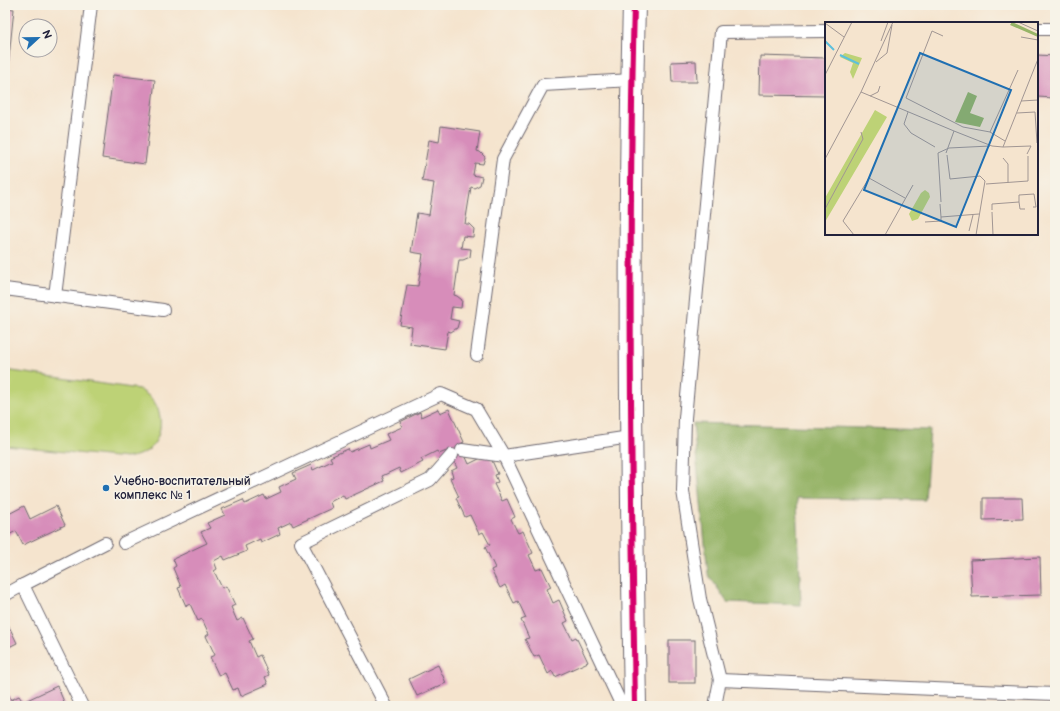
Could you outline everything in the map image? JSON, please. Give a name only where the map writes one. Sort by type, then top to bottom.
[{"type":"street","points":[[634,5],[632,80],[630,437],[635,706]]},
{"type":"lane","points":[[56,296],[91,5]]},
{"type":"lane","points":[[1038,29],[1055,29]]},
{"type":"lane","points":[[715,706],[720,680],[700,599],[683,491],[685,418],[721,32],[825,31]]},
{"type":"lane","points":[[476,355],[503,159],[543,85],[632,80]]},
{"type":"lane","points":[[5,289],[163,310]]},
{"type":"lane","points":[[124,543],[441,394],[476,409],[504,456],[622,706]]},
{"type":"lane","points":[[386,706],[301,543],[430,480],[457,453],[504,456],[630,437]]},
{"type":"lane","points":[[5,595],[105,543]]},
{"type":"lane","points":[[23,585],[82,706]]},
{"type":"lane","points":[[720,680],[1055,694]]},
{"type":"green space","points":[[5,370],[139,389],[151,398],[159,411],[160,426],[156,440],[147,451],[137,456],[126,458],[5,446]]},
{"type":"green space","points":[[693,423],[930,430],[925,500],[797,498],[801,605],[727,602],[708,574]]},
{"type":"building","points":[[5,8],[14,9],[8,67],[5,66]]},
{"type":"building","points":[[1038,55],[1055,56],[1055,98],[1038,97]]},
{"type":"building","points":[[760,56],[825,58],[825,96],[759,95]]},
{"type":"building","points":[[696,61],[697,82],[672,82],[671,62]]},
{"type":"building","points":[[113,75],[155,80],[145,164],[102,158]]},
{"type":"building","points":[[441,126],[480,132],[477,151],[485,157],[483,164],[475,163],[473,175],[482,177],[480,185],[474,188],[471,187],[465,224],[469,224],[474,229],[473,237],[463,236],[461,248],[471,249],[470,257],[459,260],[454,295],[462,300],[461,308],[452,307],[450,319],[459,321],[457,328],[451,332],[448,331],[445,349],[410,344],[412,327],[400,325],[407,285],[418,286],[423,254],[411,252],[417,213],[429,215],[434,183],[422,181],[429,140],[439,142]]},
{"type":"building","points":[[438,409],[440,413],[449,409],[464,442],[460,444],[469,464],[489,454],[498,474],[495,475],[498,482],[494,484],[502,501],[507,499],[515,517],[511,519],[518,533],[523,531],[533,553],[529,555],[536,570],[542,568],[551,587],[547,589],[553,603],[559,600],[568,621],[564,623],[572,639],[576,637],[588,662],[555,677],[552,671],[548,674],[539,655],[534,657],[525,639],[529,638],[521,620],[526,618],[518,601],[514,603],[505,585],[500,588],[491,570],[495,568],[485,547],[490,545],[483,532],[479,534],[470,515],[465,517],[456,498],[459,497],[450,478],[453,477],[451,471],[457,468],[449,450],[439,454],[437,451],[421,459],[423,462],[401,473],[399,468],[382,476],[384,481],[345,499],[343,495],[330,502],[332,508],[293,526],[291,522],[278,528],[280,534],[261,543],[260,539],[245,546],[247,551],[225,560],[223,556],[214,561],[217,569],[214,571],[222,588],[226,586],[235,605],[231,607],[237,621],[243,618],[253,639],[249,641],[256,657],[260,655],[269,675],[265,677],[268,684],[241,696],[238,688],[233,690],[225,673],[219,676],[210,657],[215,655],[206,636],[209,634],[202,619],[198,621],[190,604],[186,606],[178,588],[181,587],[173,568],[176,566],[173,559],[207,543],[201,532],[210,528],[207,523],[225,515],[222,509],[243,500],[245,504],[264,495],[266,499],[281,492],[279,487],[296,479],[293,473],[311,465],[313,470],[332,461],[330,457],[348,449],[350,452],[369,444],[370,448],[389,440],[386,434],[402,427],[400,422],[420,412],[421,417]]},
{"type":"building","points":[[983,498],[1022,498],[1023,519],[983,520]]},
{"type":"building","points":[[24,506],[30,519],[56,506],[65,525],[23,545],[16,531],[5,537],[5,516]]},
{"type":"building","points":[[1040,557],[1041,595],[972,597],[970,560]]},
{"type":"building","points":[[5,618],[17,643],[5,649]]},
{"type":"building","points":[[669,640],[695,640],[695,683],[669,683]]},
{"type":"building","points":[[438,665],[446,683],[417,696],[409,679]]},
{"type":"building","points":[[57,686],[66,706],[5,706],[5,687],[11,700],[19,696],[23,702]]},
{"type":"cycle path","points":[[634,5],[631,180],[631,443],[635,706]]},
{"type":"place","name":"Учебно-воспитательный комплекс № 1","points":[[106,488]]}]
